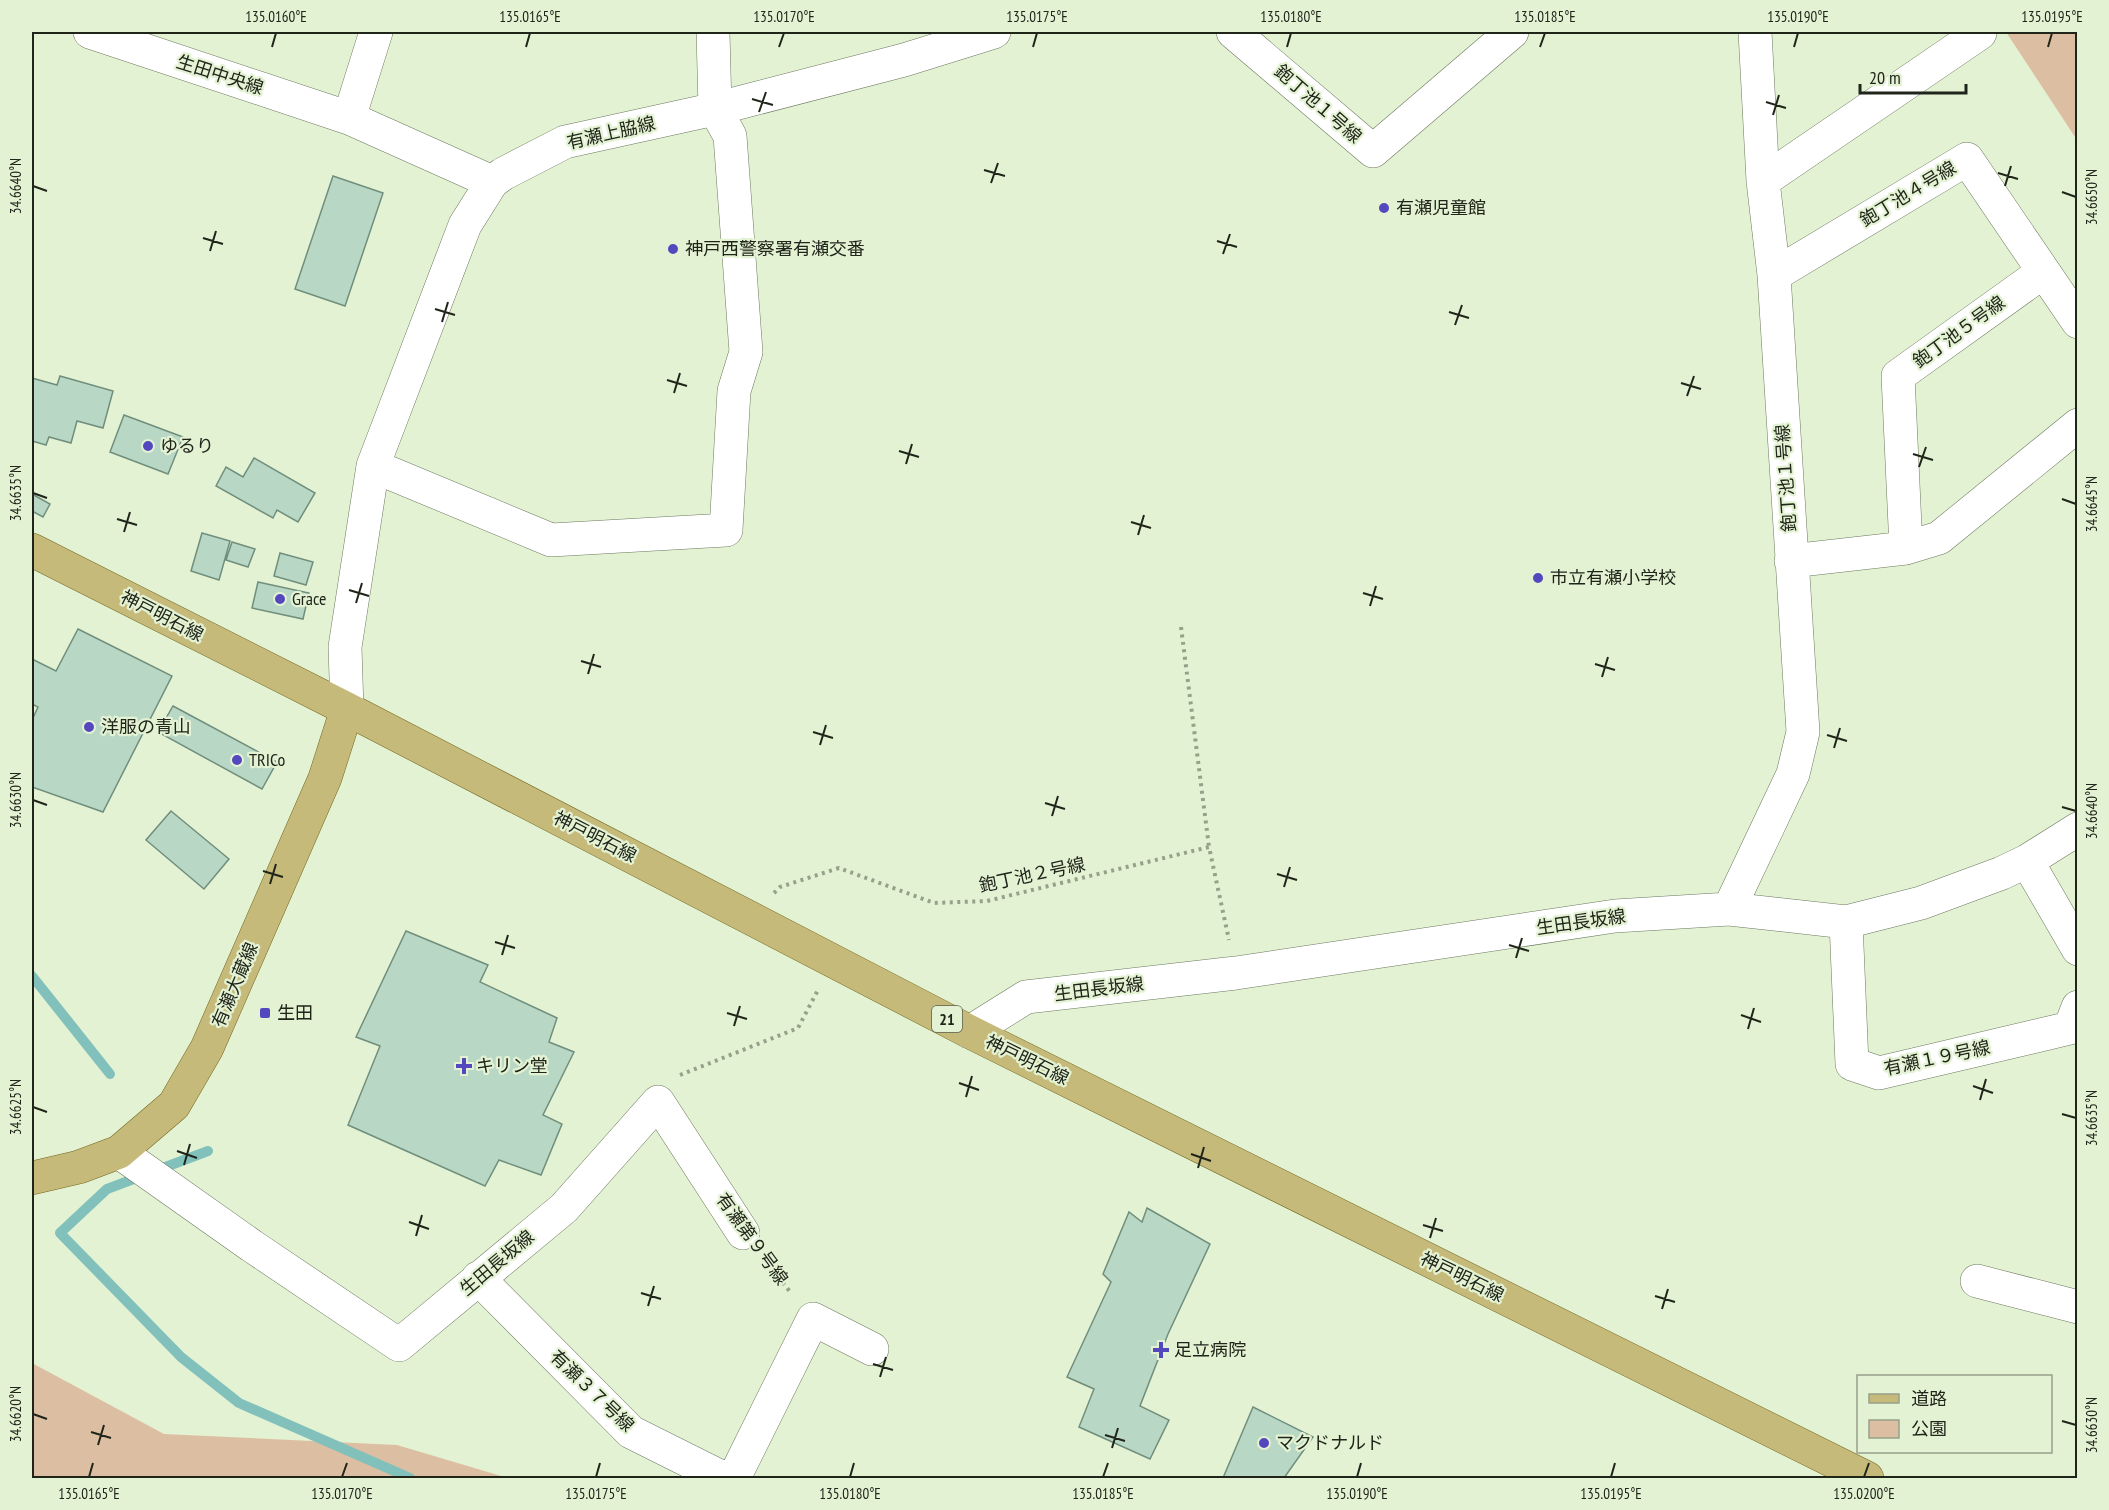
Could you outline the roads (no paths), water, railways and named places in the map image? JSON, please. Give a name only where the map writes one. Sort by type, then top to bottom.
[{"type":"main road","name":"神戸明石線","points":[[32,550],[750,916],[970,1032],[1867,1479]]},
{"type":"main road","name":"有瀬大蔵線","points":[[33,1177],[79,1167],[119,1152],[174,1105],[207,1048],[325,778],[347,709]]},
{"type":"street","name":"生田中央線","points":[[90,32],[349,118],[492,182]]},
{"type":"street","points":[[349,118],[376,32]]},
{"type":"street","points":[[373,466],[551,540],[726,530],[734,391],[746,352],[730,136],[715,109],[713,32]]},
{"type":"street","name":"有瀬上脇線","points":[[347,709],[345,647],[373,466],[465,225],[492,182],[565,141],[715,109],[904,60],[994,32]]},
{"type":"street","name":"鉋丁池１号線","points":[[1233,32],[1373,151],[1512,32]]},
{"type":"street","name":"鉋丁池１号線","points":[[1729,909],[1793,774],[1803,732],[1774,275],[1763,181],[1755,32]]},
{"type":"street","points":[[1763,181],[1980,33]]},
{"type":"street","name":"鉋丁池４号線","points":[[1774,275],[1967,159],[2078,322]]},
{"type":"street","name":"鉋丁池５号線","points":[[1906,548],[1898,376],[2043,272]]},
{"type":"street","points":[[1791,561],[1906,548],[1940,538],[2078,425]]},
{"type":"street","name":"生田長坂線","points":[[970,1032],[1026,997],[1236,973],[1615,916],[1729,909],[1846,922],[1921,903],[2002,873],[2027,861],[2078,829]]},
{"type":"street","points":[[2027,861],[2078,949]]},
{"type":"street","name":"有瀬１９号線","points":[[1846,922],[1852,1064],[1880,1073],[2070,1028],[2078,1007]]},
{"type":"street","name":"生田長坂線","points":[[119,1152],[252,1246],[399,1345],[564,1208],[658,1101]]},
{"type":"street","name":"有瀬第９号線","points":[[658,1101],[743,1233]]},
{"type":"street","name":"有瀬３７号線","points":[[478,1278],[631,1431],[723,1479]]},
{"type":"street","points":[[1977,1281],[2078,1307]]},
{"type":"street","points":[[734,1479],[813,1319],[872,1349]]},
{"type":"waterway","points":[[32,976],[110,1074]]},
{"type":"waterway","points":[[208,1151],[107,1189],[60,1233],[181,1357],[239,1403],[410,1478]]},
{"type":"place","name":"有瀬児童館","points":[[1384,208]]},
{"type":"place","name":"神戸西警察署有瀬交番","points":[[673,249]]},
{"type":"place","name":"ゆるり","points":[[148,446]]},
{"type":"place","name":"市立有瀬小学校","points":[[1538,578]]},
{"type":"place","name":"Grace","points":[[280,599]]},
{"type":"place","name":"洋服の青山","points":[[89,727]]},
{"type":"place","name":"TRICo","points":[[237,760]]},
{"type":"place","name":"生田","points":[[265,1013]]},
{"type":"place","name":"キリン堂","points":[[464,1066]]},
{"type":"place","name":"足立病院","points":[[1161,1350]]},
{"type":"place","name":"マクドナルド","points":[[1264,1443]]}]
